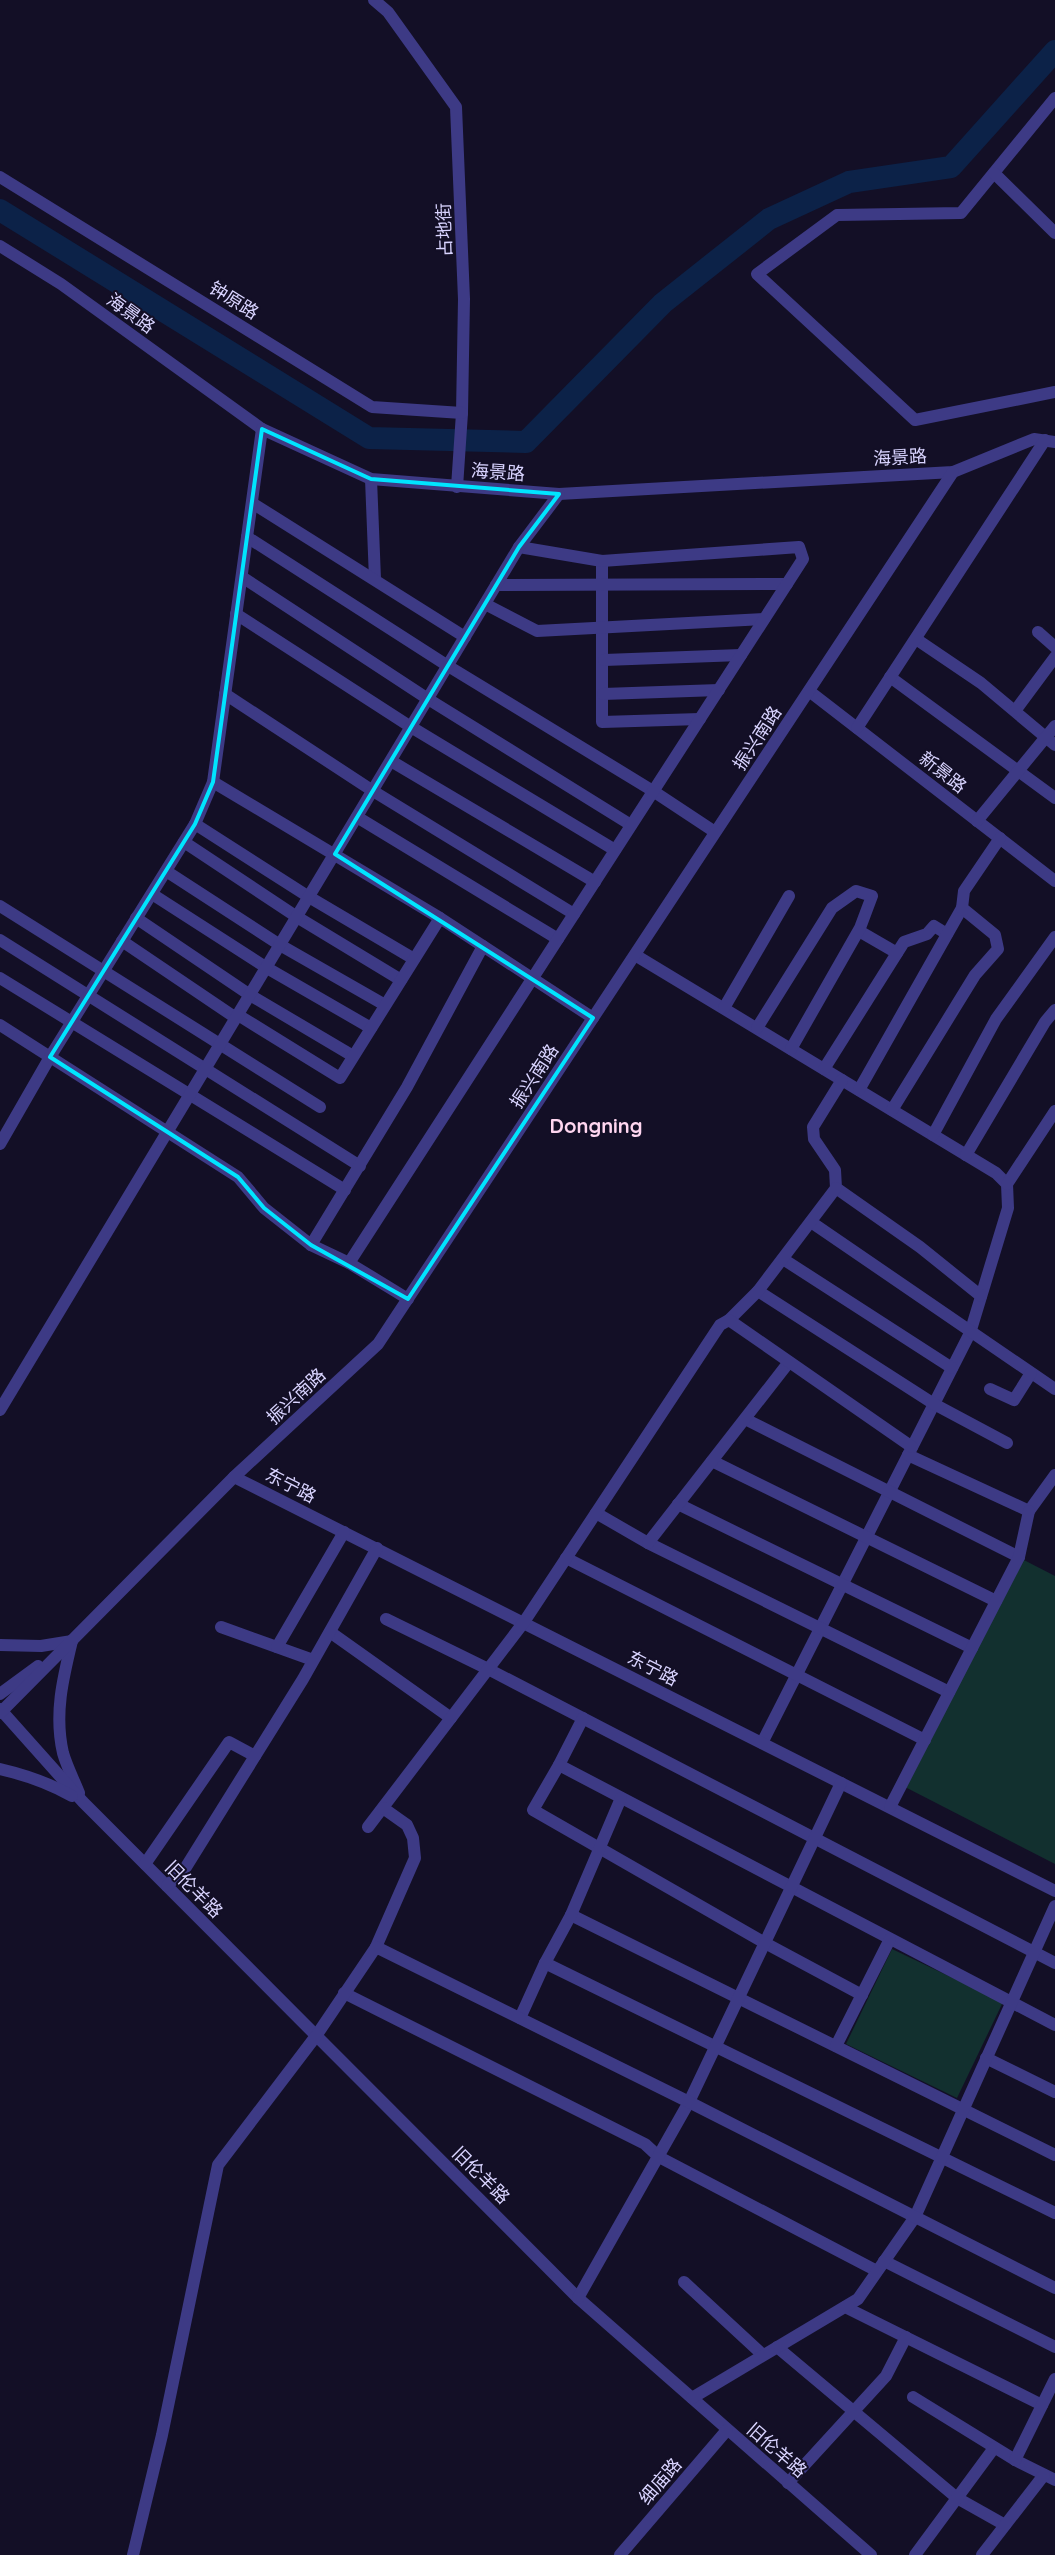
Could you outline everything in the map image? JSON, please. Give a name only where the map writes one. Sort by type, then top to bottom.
[{"type":"street","name":"占地街","points":[[374,0],[388,12],[456,106],[464,300],[462,413],[457,487]]},
{"type":"street","points":[[1053,106],[961,213],[837,215],[757,274],[915,420],[1055,392]]},
{"type":"street","points":[[994,173],[1055,233]]},
{"type":"street","name":"钟原路","points":[[0,177],[372,407],[462,413]]},
{"type":"street","name":"海景路","points":[[0,246],[62,284],[262,429],[371,479],[559,494],[953,472],[1034,438],[1050,441]]},
{"type":"street","points":[[0,1144],[50,1057],[195,824],[213,782],[262,429]]},
{"type":"street","points":[[857,728],[1050,441]]},
{"type":"street","name":"振兴南路","points":[[72,1641],[234,1476],[378,1344],[953,472]]},
{"type":"street","points":[[371,479],[375,579]]},
{"type":"street","points":[[0,1410],[519,547],[559,494]]},
{"type":"street","points":[[252,504],[375,579],[465,638]]},
{"type":"street","points":[[247,537],[448,666],[653,791],[715,832]]},
{"type":"street","points":[[349,1263],[803,559],[799,547],[602,561],[519,547]]},
{"type":"street","points":[[602,561],[604,660],[602,722],[700,719]]},
{"type":"street","points":[[242,577],[428,699],[631,825]]},
{"type":"street","points":[[496,585],[787,584]]},
{"type":"street","points":[[485,604],[538,631],[764,620]]},
{"type":"street","points":[[236,614],[411,727],[615,850]]},
{"type":"street","points":[[1038,632],[1055,647]]},
{"type":"street","points":[[916,638],[981,683],[1050,741]]},
{"type":"street","points":[[604,660],[741,655]]},
{"type":"street","points":[[1015,711],[1055,657]]},
{"type":"street","points":[[890,677],[1055,798]]},
{"type":"street","points":[[603,694],[719,690]]},
{"type":"street","name":"新景路","points":[[809,691],[1055,880]]},
{"type":"street","points":[[225,694],[373,791],[574,914]]},
{"type":"street","points":[[978,821],[1018,771],[1050,741],[1055,726]]},
{"type":"street","points":[[391,760],[595,882]]},
{"type":"street","points":[[213,782],[440,918],[593,1018]]},
{"type":"street","points":[[357,817],[558,939]]},
{"type":"street","points":[[195,824],[309,897],[414,959]]},
{"type":"street","points":[[859,1090],[962,908],[964,891],[1000,838]]},
{"type":"street","points":[[184,842],[297,917],[401,980]]},
{"type":"street","points":[[166,871],[280,945],[385,1006]]},
{"type":"street","points":[[757,1028],[832,908],[856,891],[872,896],[859,931],[791,1049]]},
{"type":"street","points":[[152,894],[267,968],[371,1028]]},
{"type":"street","points":[[724,1008],[789,896]]},
{"type":"street","points":[[0,906],[320,1108]]},
{"type":"street","points":[[892,1110],[975,975],[998,949],[995,935],[962,908]]},
{"type":"street","points":[[136,918],[250,995],[353,1056]]},
{"type":"street","points":[[122,941],[233,1016],[238,1015],[340,1078],[440,918]]},
{"type":"street","points":[[824,1069],[904,942],[927,934],[934,926],[947,934]]},
{"type":"street","points":[[859,931],[897,953]]},
{"type":"street","points":[[933,1135],[996,1019],[1055,937]]},
{"type":"street","points":[[0,940],[360,1166]]},
{"type":"street","points":[[311,1245],[407,1087],[483,946]]},
{"type":"street","points":[[635,955],[996,1173],[1007,1184]]},
{"type":"street","points":[[0,978],[189,1096],[345,1190]]},
{"type":"street","points":[[966,1155],[1045,1022],[1055,1010]]},
{"type":"street","points":[[0,1026],[238,1177],[264,1208],[311,1245],[349,1263],[408,1299]]},
{"type":"street","points":[[368,1828],[524,1622],[720,1325],[729,1320],[758,1291],[836,1188],[835,1170],[814,1139],[813,1127],[842,1080]]},
{"type":"street","points":[[762,1743],[970,1333],[1008,1208],[1007,1184],[1055,1111]]},
{"type":"street","points":[[836,1188],[920,1247],[981,1296]]},
{"type":"street","points":[[811,1222],[970,1333],[1055,1389]]},
{"type":"street","points":[[783,1259],[952,1368]]},
{"type":"street","points":[[758,1291],[934,1404],[1008,1443]]},
{"type":"street","points":[[729,1320],[910,1451],[1029,1511]]},
{"type":"street","points":[[648,1543],[789,1362]]},
{"type":"street","points":[[990,1389],[1014,1400],[1031,1373]]},
{"type":"street","points":[[745,1419],[1019,1557]]},
{"type":"street","points":[[712,1461],[996,1601]]},
{"type":"street","points":[[890,1807],[1019,1557],[1029,1511],[1055,1475]]},
{"type":"street","name":"东宁路","points":[[234,1476],[1055,1891]]},
{"type":"street","points":[[678,1504],[972,1648]]},
{"type":"street","points":[[596,1513],[648,1543],[949,1692]]},
{"type":"street","points":[[277,1647],[344,1532]]},
{"type":"street","points":[[167,1886],[186,1867],[255,1756],[330,1632],[377,1548]]},
{"type":"street","points":[[566,1558],[925,1740]]},
{"type":"street","points":[[386,1619],[488,1669],[1055,1964]]},
{"type":"street","points":[[221,1627],[313,1660]]},
{"type":"street","points":[[330,1632],[451,1718]]},
{"type":"street","points":[[0,1645],[41,1646],[72,1641]]},
{"type":"street","points":[[0,1694],[72,1641]]},
{"type":"street","points":[[72,1641],[0,1711],[83,1802]]},
{"type":"street","points":[[72,1641],[62,1677],[59,1729],[64,1755],[83,1802]]},
{"type":"street","points":[[583,1718],[533,1810],[765,1943],[862,1995]]},
{"type":"street","points":[[145,1864],[229,1742],[255,1756]]},
{"type":"street","points":[[558,1765],[1055,2025]]},
{"type":"street","points":[[0,1769],[26,1775],[54,1786],[83,1802]]},
{"type":"street","points":[[578,2298],[689,2102],[841,1783]]},
{"type":"street","points":[[520,2018],[545,1963],[571,1915],[621,1798]]},
{"type":"street","name":"旧伦羊路","points":[[83,1802],[578,2298],[871,2555]]},
{"type":"street","points":[[134,2555],[162,2435],[218,2165],[316,2036],[376,1947],[415,1858],[413,1838],[408,1825],[383,1808]]},
{"type":"street","points":[[692,2398],[858,2299],[915,2217],[1055,1906]]},
{"type":"street","points":[[571,1915],[1055,2155]]},
{"type":"street","points":[[836,2046],[890,1938]]},
{"type":"street","points":[[376,1947],[689,2102],[1055,2288]]},
{"type":"street","points":[[545,1963],[1055,2213]]},
{"type":"street","points":[[344,1993],[645,2144],[659,2157],[881,2266],[1055,2347]]},
{"type":"street","points":[[986,2058],[1055,2092]]},
{"type":"street","points":[[684,2282],[763,2356]]},
{"type":"street","points":[[845,2307],[1042,2405]]},
{"type":"street","points":[[788,2483],[886,2376],[906,2338]]},
{"type":"street","points":[[777,2347],[957,2498],[1005,2525]]},
{"type":"street","points":[[1015,2460],[1055,2379]]},
{"type":"street","points":[[913,2397],[994,2448],[1049,2477],[1005,2525],[982,2555]]},
{"type":"street","name":"细庙路","points":[[620,2555],[727,2430]]},
{"type":"street","points":[[915,2555],[994,2448]]},
{"type":"highlighted area","points":[[262,429],[371,479],[559,494],[519,547],[335,854],[593,1018],[408,1299],[311,1245],[264,1208],[238,1177],[50,1057],[195,824],[213,782]]},
{"type":"green space","points":[[1022,1559],[1055,1576],[1055,1864],[905,1787]]},
{"type":"green space","points":[[892,1949],[1003,2002],[957,2098],[846,2044]]},
{"type":"waterway","points":[[0,210],[369,438],[526,442],[663,303],[769,219],[849,182],[951,167],[1055,51]]},
{"type":"district","name":"Dongning","points":[[596,1125]]}]
